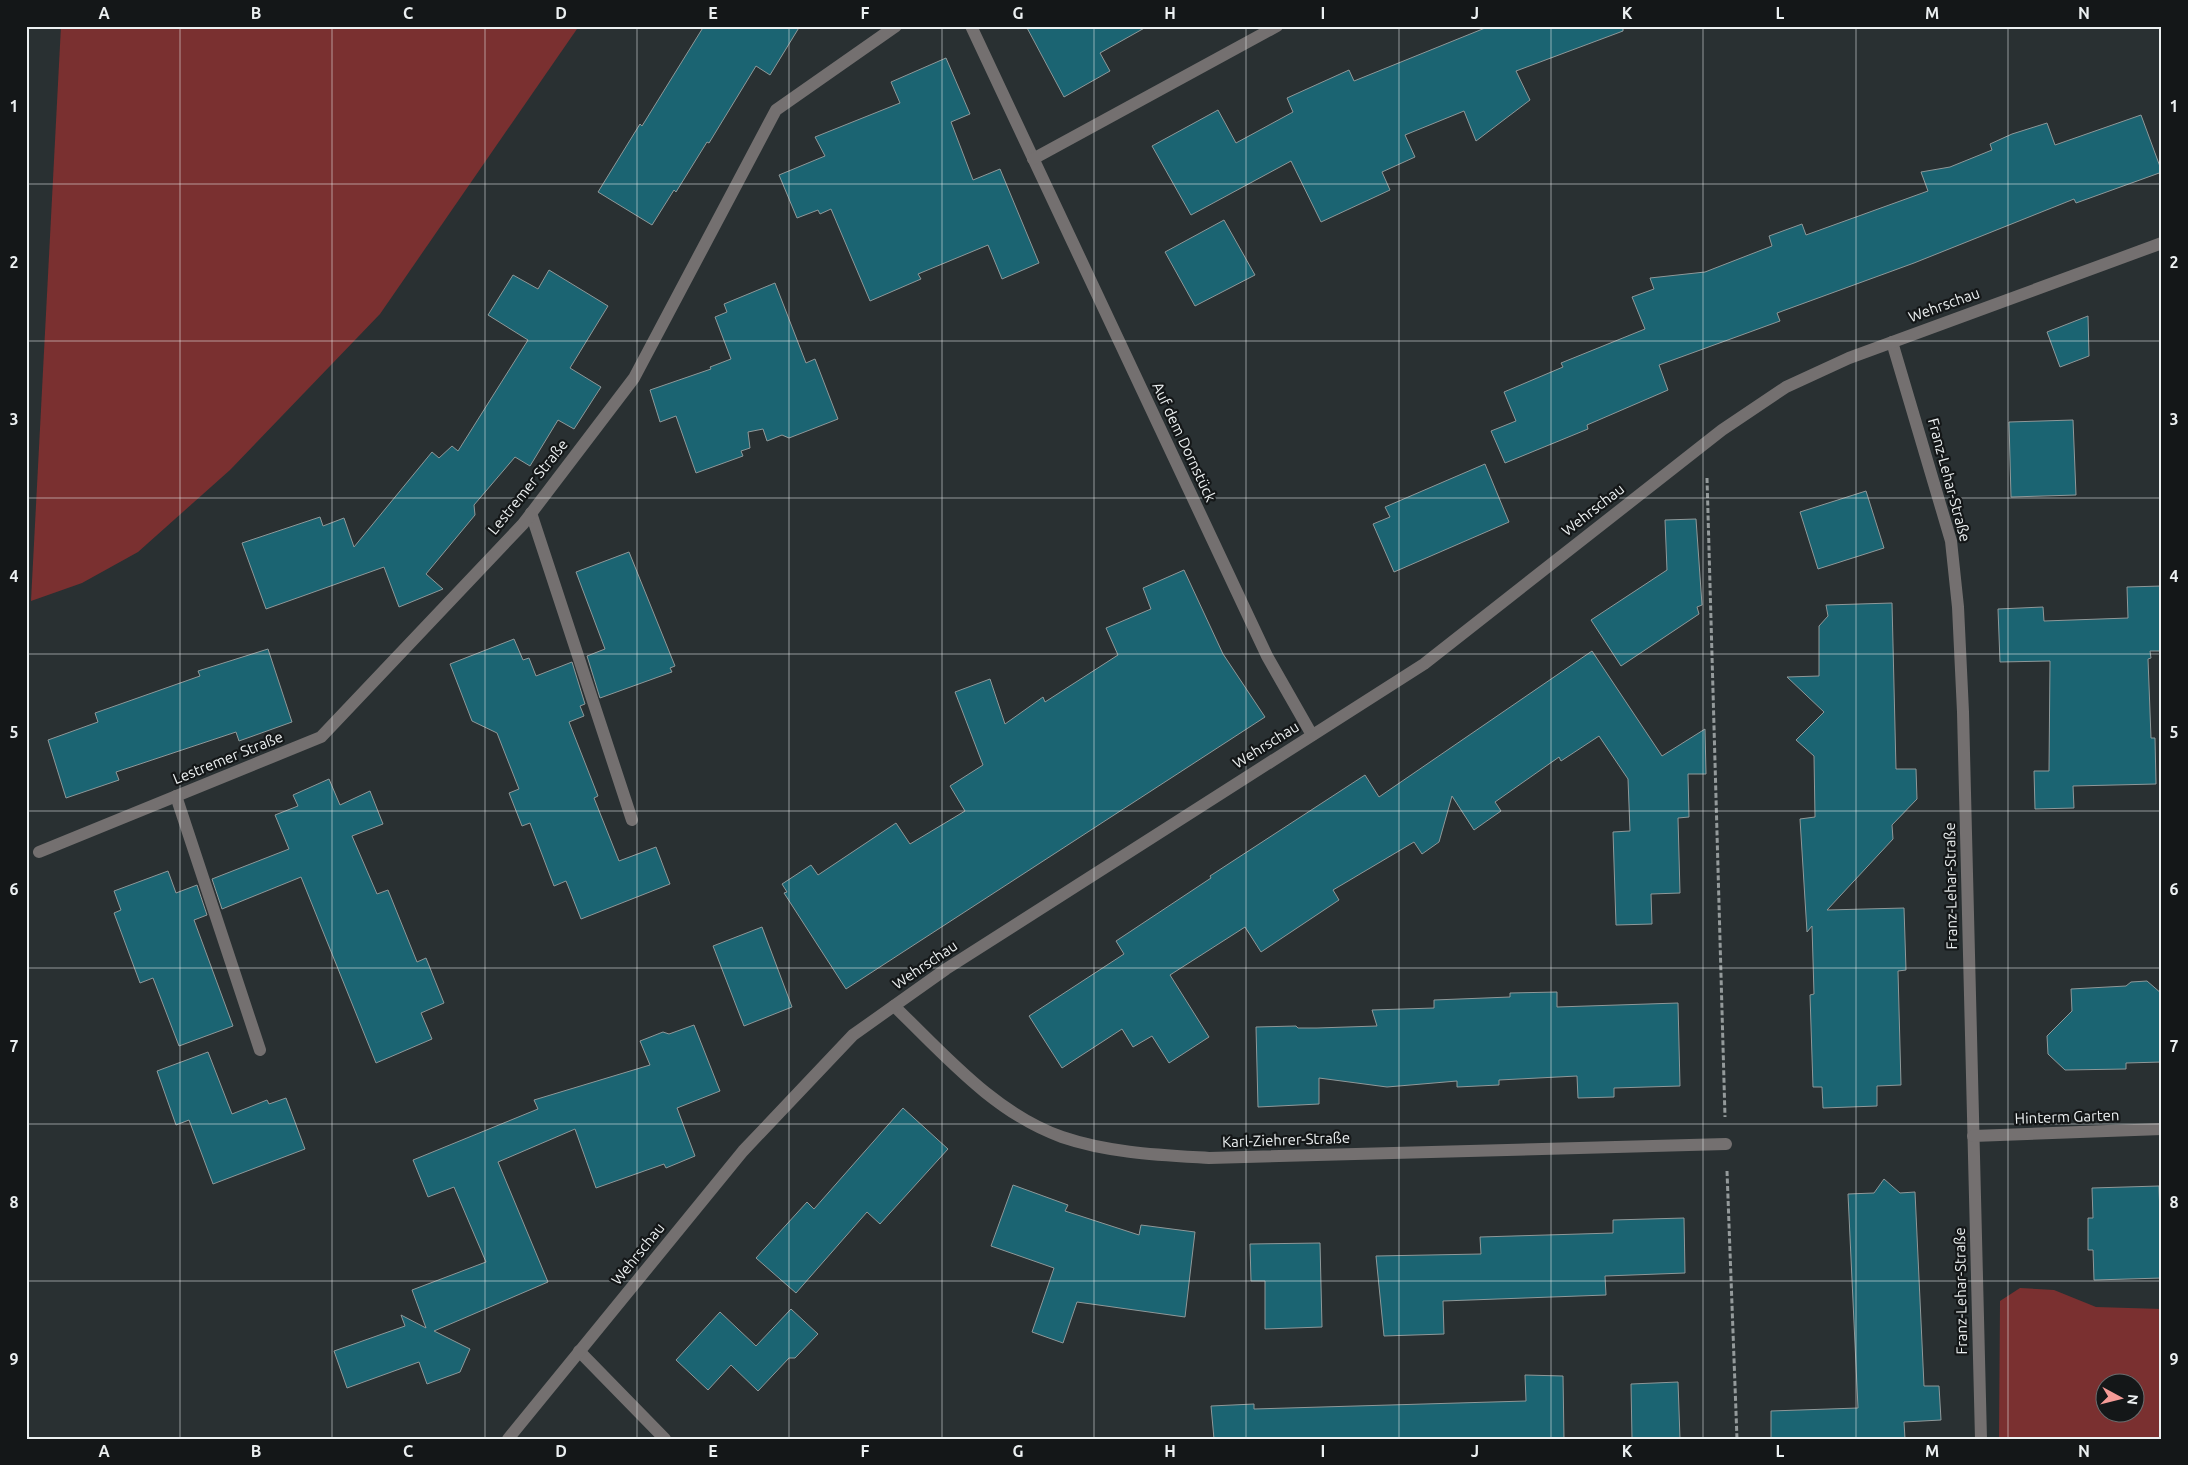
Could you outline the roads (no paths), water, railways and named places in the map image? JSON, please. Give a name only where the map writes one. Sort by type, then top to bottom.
[{"type":"street","name":"Lestremer Straße","points":[[39,852],[321,737],[523,524],[634,378],[776,110],[896,26]]},
{"type":"street","name":"Auf dem Dornstück","points":[[971,26],[1266,656],[1312,735]]},
{"type":"street","points":[[1033,159],[1277,26]]},
{"type":"street","name":"Wehrschau","points":[[508,1439],[743,1151],[853,1035],[946,969],[1424,664],[1722,430],[1786,387],[1849,358],[2162,243]]},
{"type":"street","name":"Franz-Lehar-Straße","points":[[1892,342],[1951,541],[1957,598],[1963,712],[1981,1439]]},
{"type":"street","points":[[531,513],[632,820]]},
{"type":"street","points":[[176,796],[260,1050]]},
{"type":"street","name":"Karl-Ziehrer-Straße","points":[[894,1006],[974,1082],[1021,1118],[1062,1136],[1103,1147],[1151,1154],[1209,1158],[1726,1144]]},
{"type":"street","name":"Hinterm Garten","points":[[1973,1136],[2162,1129]]},
{"type":"street","points":[[579,1351],[665,1439]]}]
